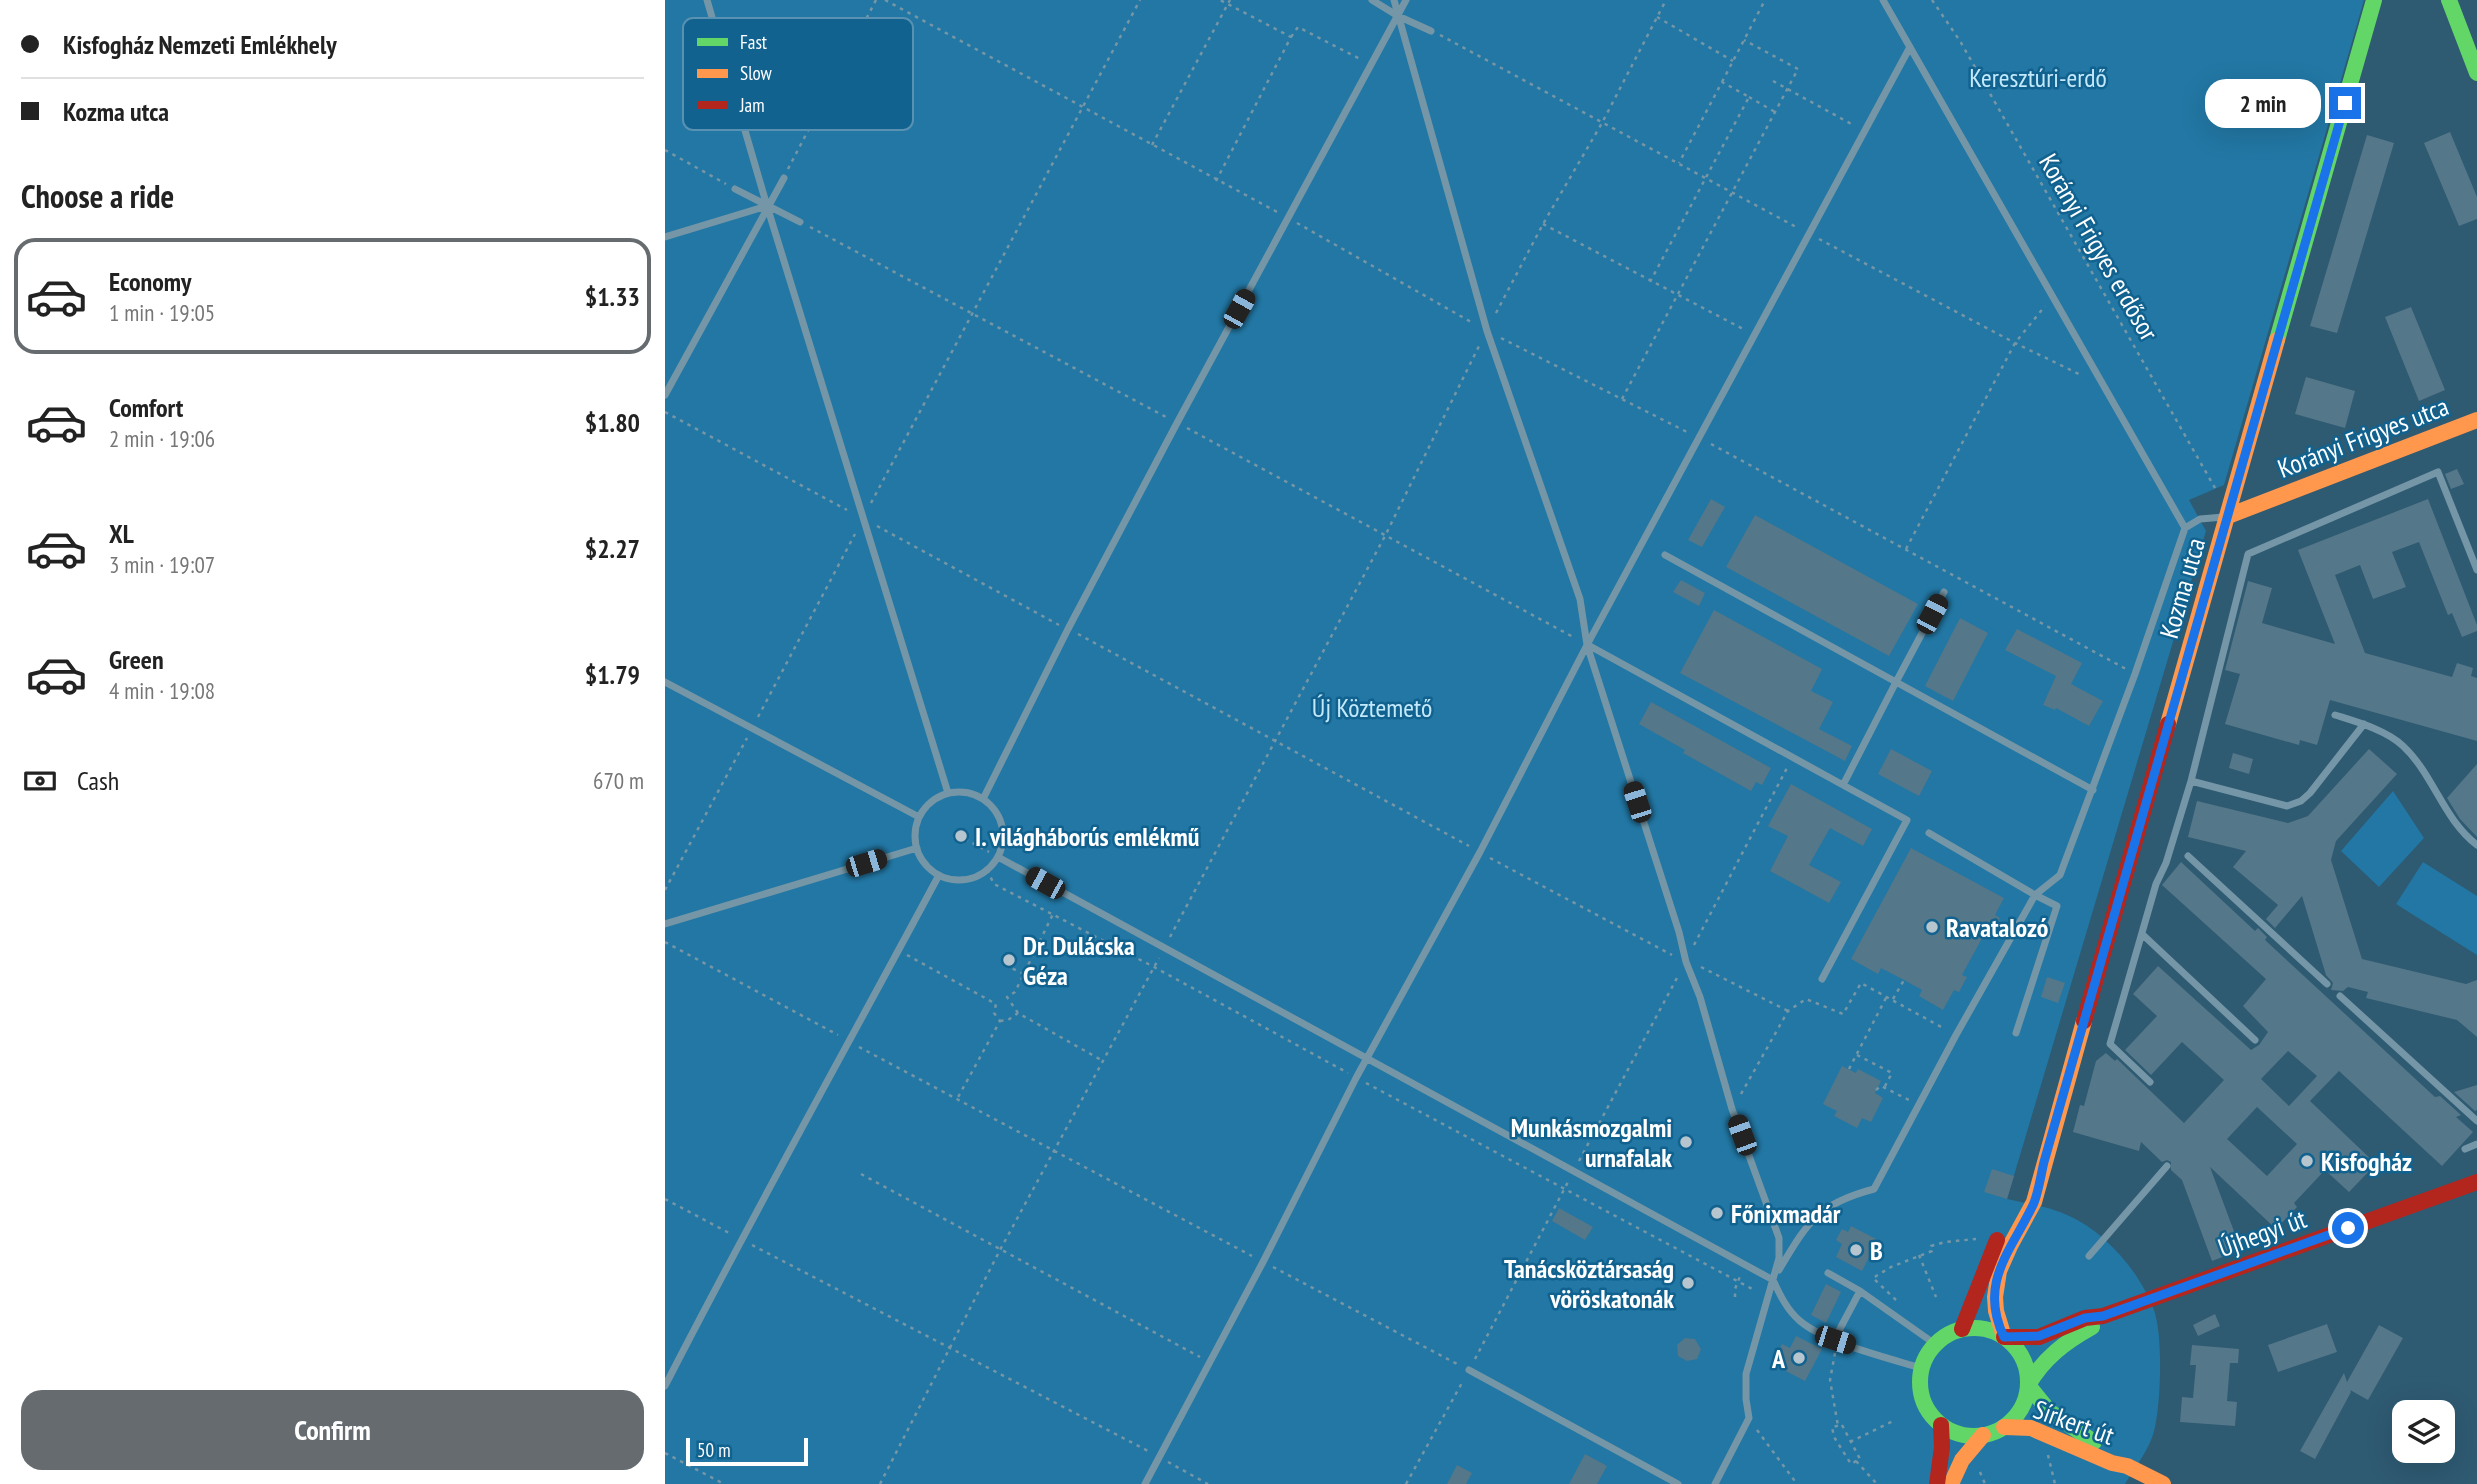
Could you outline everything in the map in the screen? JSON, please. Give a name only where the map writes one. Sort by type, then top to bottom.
[{"type":"street","name":"Kozma utca","points":[[2028,1385],[2021,1353],[2004,1337],[1994,1306],[1996,1281],[2007,1250],[2035,1201],[2036,1189],[2374,0]]},
{"type":"street","points":[[2449,0],[2477,73]]},
{"type":"street","name":"Korányi Frigyes utca","points":[[2228,516],[2477,420]]},
{"type":"street","name":"Újhegyi út","points":[[2004,1337],[2039,1336],[2085,1318],[2103,1316],[2477,1182]]},
{"type":"street","name":"Kozma utca","points":[[1962,1329],[1997,1240],[2036,1189]]},
{"type":"street","name":"Újhegyi út","points":[[2028,1385],[2045,1358],[2092,1327],[2103,1316]]},
{"type":"street","points":[[2004,1337],[1977,1328],[1962,1329],[1944,1336],[1927,1354],[1921,1368],[1921,1395],[1941,1425],[1955,1434],[1983,1435],[2004,1427],[2019,1411],[2028,1385]]},
{"type":"street","name":"Sírkert út","points":[[2028,1385],[2052,1416],[2127,1466]]},
{"type":"street","points":[[1937,1484],[1942,1447],[1941,1425]]},
{"type":"street","name":"Sírkert út","points":[[2004,1427],[2032,1427],[2112,1463],[2127,1466],[2163,1484]]},
{"type":"street","points":[[1951,1484],[1962,1460],[1983,1435]]},
{"type":"lane","points":[[707,0],[712,18]]},
{"type":"lane","points":[[1372,0],[1431,31]]},
{"type":"lane","points":[[1394,0],[1486,331],[1580,599],[1587,645],[1679,932],[1686,962],[1700,997],[1732,1110],[1779,1238],[1779,1258],[1746,1374],[1749,1418],[1715,1484]]},
{"type":"lane","points":[[983,799],[1068,629],[1177,423],[1406,0]]},
{"type":"lane","points":[[1883,0],[2185,528]]},
{"type":"lane","points":[[1145,1484],[1263,1262],[1356,1078],[1480,852],[1587,645],[1910,47]]},
{"type":"lane","points":[[745,130],[948,793]]},
{"type":"lane","points":[[665,395],[784,178]]},
{"type":"lane","points":[[735,189],[800,222]]},
{"type":"lane","points":[[665,237],[767,206]]},
{"type":"lane","points":[[2150,1082],[2110,1044],[2190,781],[2248,554],[2438,472],[2477,570]]},
{"type":"lane","points":[[1773,1280],[1813,1217],[1845,1196],[1874,1189],[2035,895],[2060,876],[2135,674],[2185,528],[2200,519],[2228,516]]},
{"type":"lane","points":[[1665,555],[2093,790]]},
{"type":"lane","points":[[1843,785],[1944,592]]},
{"type":"lane","points":[[1587,645],[1907,820],[1822,979]]},
{"type":"lane","points":[[665,682],[919,817]]},
{"type":"lane","points":[[2335,715],[2364,724],[2401,744],[2415,758],[2458,829],[2477,845]]},
{"type":"lane","points":[[2190,781],[2287,806],[2301,801],[2310,793],[2364,724]]},
{"type":"lane","points":[[967,792],[983,799],[995,811],[1002,824],[1003,839],[998,857],[987,870],[971,878],[956,880],[939,875],[925,864],[917,848],[915,832],[919,817],[931,802],[948,793],[967,792]]},
{"type":"lane","points":[[1929,833],[2057,906],[2016,1033]]},
{"type":"lane","points":[[665,924],[917,848]]},
{"type":"lane","points":[[2188,856],[2327,985]]},
{"type":"lane","points":[[998,857],[1773,1280],[1784,1302],[1803,1323],[1835,1340],[1921,1368]]},
{"type":"lane","points":[[665,1386],[740,1239],[939,875]]},
{"type":"lane","points":[[2142,934],[2255,1040]]},
{"type":"lane","points":[[2340,996],[2477,1121]]},
{"type":"lane","points":[[2465,1149],[2477,1144]]},
{"type":"lane","points":[[2089,1256],[2167,1166]]},
{"type":"lane","points":[[1828,1273],[1860,1291],[1935,1344]]},
{"type":"lane","points":[[1835,1340],[1860,1291]]},
{"type":"lane","points":[[1469,1370],[1678,1484]]},
{"type":"path","points":[[867,18],[876,0]]},
{"type":"path","points":[[885,0],[1288,218],[1486,331],[1700,438],[2135,674]]},
{"type":"path","points":[[665,890],[1140,0]]},
{"type":"path","points":[[1220,0],[1229,2],[1291,37]]},
{"type":"path","points":[[880,1484],[1000,1250],[1385,536],[1486,331],[1543,224],[1602,123],[1665,0]]},
{"type":"path","points":[[1679,163],[1765,0]]},
{"type":"path","name":"Korányi Frigyes erdősor","points":[[1932,0],[1960,41],[2057,209],[2228,516]]},
{"type":"path","points":[[1151,145],[1229,2]]},
{"type":"path","points":[[1656,16],[1733,61]]},
{"type":"path","points":[[1216,181],[1298,27],[1372,65]]},
{"type":"path","points":[[1431,31],[2015,343],[2084,376],[2097,376]]},
{"type":"path","points":[[1622,399],[1798,69],[1744,40]]},
{"type":"path","points":[[1722,82],[1775,111]]},
{"type":"path","points":[[1773,82],[1864,131]]},
{"type":"path","points":[[1650,282],[1749,97]]},
{"type":"path","points":[[784,178],[809,130]]},
{"type":"path","points":[[665,150],[735,189]]},
{"type":"path","points":[[800,222],[1587,645]]},
{"type":"path","points":[[1543,224],[1754,335]]},
{"type":"path","points":[[1906,549],[2015,343],[2053,299]]},
{"type":"path","points":[[665,412],[1686,962],[1702,967],[1788,1011]]},
{"type":"path","points":[[1406,1484],[1792,759]]},
{"type":"path","points":[[965,839],[981,847]]},
{"type":"path","points":[[987,870],[994,884],[1154,967],[1756,1291]]},
{"type":"path","points":[[1052,914],[1015,992],[1007,997],[1018,1013],[1103,1061]]},
{"type":"path","points":[[665,942],[1469,1370]]},
{"type":"path","points":[[898,950],[996,1004],[994,1013],[1000,1021]]},
{"type":"path","points":[[1005,965],[1024,974]]},
{"type":"path","points":[[1893,1000],[1904,980]]},
{"type":"path","points":[[1732,1110],[1788,1011],[1806,999],[1843,1014],[1861,983],[1956,1035]]},
{"type":"path","points":[[1849,1069],[1887,996]]},
{"type":"path","points":[[1000,1021],[1008,1020],[1018,1013]]},
{"type":"path","points":[[957,1099],[1000,1021]]},
{"type":"path","points":[[1856,1054],[1892,1073],[1884,1088]]},
{"type":"path","points":[[1876,1090],[1881,1086],[1919,1105]]},
{"type":"path","points":[[861,1174],[1210,1362]]},
{"type":"path","points":[[665,1199],[1208,1484]]},
{"type":"path","points":[[1902,1306],[1873,1278],[1891,1267],[1932,1251],[1931,1246],[1979,1239]]},
{"type":"path","points":[[1919,1255],[1936,1297]]},
{"type":"path","points":[[1735,1297],[1737,1281],[1746,1265]]},
{"type":"path","points":[[1837,1349],[1830,1380],[1838,1426]]},
{"type":"path","points":[[1749,1418],[1797,1484]]},
{"type":"path","points":[[1850,1442],[1893,1420]]},
{"type":"path","points":[[1842,1425],[1860,1459],[1851,1464],[1835,1437],[1832,1427],[1838,1426],[1842,1425]]},
{"type":"path","points":[[2046,1449],[2055,1484]]},
{"type":"path","points":[[665,1453],[725,1484]]},
{"type":"path","points":[[1855,1461],[1877,1484]]},
{"type":"path","points":[[1980,1472],[1985,1484]]},
{"type":"green space","name":"Új Köztemető","points":[[665,0],[2364,0],[2224,485],[2189,500],[2206,531],[2007,1199],[2061,1212],[2091,1229],[2124,1259],[2154,1310],[2160,1351],[2160,1385],[2155,1427],[2150,1442],[2125,1484],[665,1484]]},
{"type":"green space","points":[[2393,791],[2424,838],[2379,887],[2341,851]]},
{"type":"green space","points":[[2423,862],[2477,896],[2477,955],[2396,904]]},
{"type":"building","points":[[2450,132],[2477,197],[2477,219],[2459,226],[2424,143]]},
{"type":"building","points":[[2367,135],[2394,143],[2337,333],[2310,326]]},
{"type":"building","points":[[2411,307],[2445,390],[2419,401],[2385,317]]},
{"type":"building","points":[[2306,377],[2355,391],[2345,428],[2295,414]]},
{"type":"building","points":[[2457,469],[2464,484],[2451,489],[2445,474]]},
{"type":"building","points":[[1711,499],[1725,507],[1702,547],[1688,540]]},
{"type":"building","points":[[2428,499],[2477,631],[2462,637],[2452,613],[2448,615],[2419,542],[2392,552],[2406,587],[2373,599],[2360,565],[2335,575],[2365,653],[2452,677],[2457,663],[2473,668],[2471,676],[2477,678],[2477,741],[2330,700],[2317,745],[2300,740],[2299,745],[2225,724],[2240,674],[2225,670],[2248,581],[2272,588],[2262,623],[2335,644],[2298,550]]},
{"type":"building","points":[[1755,515],[1918,604],[1889,656],[1726,567]]},
{"type":"building","points":[[1681,580],[1705,593],[1699,606],[1673,592]]},
{"type":"building","points":[[1714,610],[1822,669],[1811,691],[1833,702],[1819,729],[1852,746],[1845,761],[1680,673]]},
{"type":"building","points":[[1960,618],[1988,633],[1953,701],[1925,686]]},
{"type":"building","points":[[2017,629],[2082,663],[2071,684],[2103,701],[2089,726],[2056,708],[2055,710],[2043,705],[2056,676],[2005,650]]},
{"type":"building","points":[[1651,702],[1771,768],[1762,785],[1756,782],[1751,791],[1683,753],[1685,750],[1639,724]]},
{"type":"building","points":[[1891,749],[1932,771],[1919,796],[1878,774]]},
{"type":"building","points":[[2369,749],[2397,774],[2336,841],[2331,860],[2362,959],[2466,984],[2477,980],[2477,1037],[2457,1020],[2366,998],[2368,992],[2348,987],[2343,991],[2331,990],[2333,983],[2326,975],[2302,896],[2275,928],[2266,919],[2278,905],[2233,867],[2246,851],[2188,837],[2197,801],[2288,823],[2308,816]]},
{"type":"building","points":[[2233,753],[2253,759],[2249,774],[2229,768]]},
{"type":"building","points":[[2477,764],[2477,837],[2460,819],[2447,798]]},
{"type":"building","points":[[1791,784],[1872,829],[1863,846],[1830,828],[1809,865],[1841,882],[1829,903],[1770,871],[1788,836],[1768,826]]},
{"type":"building","name":"Ravatalozó","points":[[1911,848],[2004,898],[1995,915],[2000,918],[1992,932],[1987,929],[1962,975],[1967,977],[1959,992],[1954,990],[1943,1010],[1919,996],[1922,990],[1904,980],[1881,968],[1878,974],[1851,959]]},
{"type":"building","points":[[2181,862],[2255,931],[2258,928],[2267,937],[2265,940],[2435,1097],[2440,1096],[2461,1115],[2456,1117],[2473,1132],[2442,1166],[2339,1071],[2310,1101],[2376,1164],[2349,1192],[2325,1170],[2294,1203],[2297,1207],[2276,1229],[2210,1167],[2241,1250],[2212,1261],[2182,1180],[2171,1170],[2171,1162],[2162,1162],[2141,1142],[2139,1151],[2073,1132],[2080,1105],[2084,1106],[2096,1061],[2106,1053],[2115,1061],[2117,1059],[2184,1123],[2224,1080],[2182,1042],[2151,1075],[2125,1050],[2157,1016],[2133,994],[2158,966],[2251,1050],[2259,1045],[2268,1032],[2243,1006],[2266,979],[2162,885]],"holes":[[[2288,1051],[2317,1076],[2289,1106],[2261,1079]],[[2257,1107],[2297,1144],[2267,1176],[2227,1139]]]},
{"type":"building","points":[[2047,977],[2065,983],[2058,1003],[2041,997]]},
{"type":"building","points":[[1842,1066],[1856,1073],[1858,1069],[1881,1081],[1875,1093],[1883,1098],[1871,1122],[1862,1118],[1857,1128],[1834,1116],[1837,1111],[1823,1104]]},
{"type":"building","points":[[2477,1085],[2477,1110],[2475,1111],[2454,1092]]},
{"type":"building","points":[[1992,1169],[2014,1176],[2007,1199],[1984,1192]]},
{"type":"building","points":[[1559,1208],[1593,1227],[1585,1240],[1552,1221]]},
{"type":"building","name":"B","points":[[1851,1226],[1878,1240],[1862,1271],[1836,1257],[1842,1244],[1836,1240],[1842,1229],[1848,1232]]},
{"type":"building","points":[[1826,1284],[1841,1292],[1826,1323],[1811,1315]]},
{"type":"building","points":[[2215,1314],[2220,1326],[2198,1336],[2193,1325]]},
{"type":"building","points":[[2327,1324],[2337,1352],[2278,1372],[2268,1345]]},
{"type":"building","points":[[2379,1325],[2403,1338],[2368,1400],[2350,1390],[2315,1459],[2300,1451],[2344,1373],[2347,1382]]},
{"type":"building","name":"A","points":[[1796,1336],[1822,1349],[1805,1381],[1780,1368],[1784,1360],[1776,1356],[1782,1344],[1790,1348]]},
{"type":"building","points":[[1685,1338],[1695,1339],[1701,1349],[1697,1359],[1687,1361],[1678,1356],[1677,1345]]},
{"type":"building","points":[[2192,1345],[2239,1349],[2238,1363],[2230,1363],[2227,1401],[2237,1402],[2235,1426],[2180,1422],[2182,1397],[2193,1398],[2196,1365],[2190,1365]]},
{"type":"building","points":[[1585,1454],[1607,1466],[1597,1484],[1569,1484]]},
{"type":"building","points":[[1457,1465],[1472,1473],[1466,1484],[1447,1484]]},
{"type":"traffic: fast","points":[[2277,340],[2374,0]]},
{"type":"traffic: fast","points":[[2449,0],[2477,73]]},
{"type":"traffic: fast","points":[[2028,1385],[2056,1352],[2092,1327]]},
{"type":"traffic: fast","points":[[1974,1328],[1995,1332],[2012,1344],[2024,1361],[2028,1382],[2024,1403],[2012,1420],[1995,1432],[1974,1436],[1953,1432],[1936,1420],[1924,1403],[1920,1382],[1924,1361],[1936,1344],[1953,1332],[1974,1328]]},
{"type":"traffic: fast","points":[[2028,1385],[2049,1411],[2094,1442]]},
{"type":"traffic: slow","points":[[2168,724],[2277,340]]},
{"type":"traffic: slow","points":[[2228,516],[2477,420]]},
{"type":"traffic: slow","points":[[2004,1337],[1996,1311],[1999,1271],[2034,1202],[2084,1021]]},
{"type":"traffic: slow","points":[[2004,1427],[2031,1428],[2112,1463],[2127,1466],[2163,1484]]},
{"type":"traffic: slow","points":[[1951,1484],[1962,1460],[1983,1435]]},
{"type":"traffic: jam","points":[[2084,1021],[2168,724]]},
{"type":"traffic: jam","points":[[2004,1337],[2039,1337],[2085,1318],[2103,1316],[2477,1182]]},
{"type":"traffic: jam","points":[[1962,1329],[1997,1240]]},
{"type":"traffic: jam","points":[[1937,1484],[1942,1447],[1941,1425]]},
{"type":"place","name":"I. világháborús emlékmű","points":[[961,836]]},
{"type":"place","name":"Ravatalozó","points":[[1932,927]]},
{"type":"place","name":"Dr. Dulácska Géza","points":[[1009,960]]},
{"type":"place","name":"Munkásmozgalmi urnafalak","points":[[1686,1142]]},
{"type":"place","name":"Kisfogház","points":[[2307,1161]]},
{"type":"place","name":"Főnixmadár","points":[[1717,1213]]},
{"type":"place","name":"B","points":[[1856,1250]]},
{"type":"place","name":"Tanácsköztársaság vöröskatonák","points":[[1688,1283]]},
{"type":"place","name":"A","points":[[1799,1358]]},
{"type":"route","points":[[2345,103],[2036,1189],[2035,1201],[2000,1266],[1994,1296],[1996,1317],[2004,1337],[2039,1336],[2085,1318],[2103,1316],[2348,1228]]},
{"type":"park label","name":"Keresztúri-erdő","points":[[2038,77]]}]
